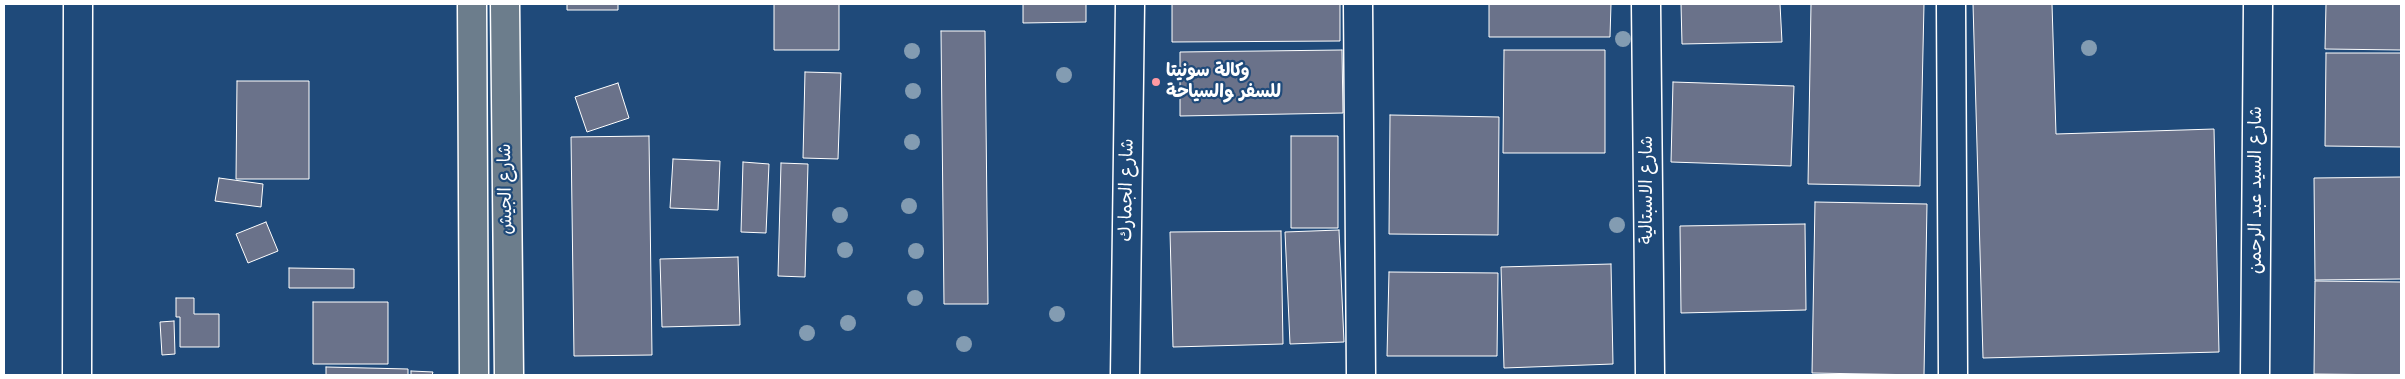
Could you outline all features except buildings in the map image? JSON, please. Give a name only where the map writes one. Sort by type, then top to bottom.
[{"type":"highway","name":"شارع الجيش","points":[[472,4],[474,375]]},
{"type":"highway","name":"شارع الجيش","points":[[505,4],[509,375]]},
{"type":"street","points":[[77,375],[78,4]]},
{"type":"street","name":"شارع الجمارك","points":[[1126,375],[1130,4]]},
{"type":"street","points":[[1358,4],[1361,375]]},
{"type":"street","name":"شارع الاسبتالية","points":[[1646,4],[1650,375]]},
{"type":"street","points":[[1951,4],[1953,375]]},
{"type":"street","name":"شارع السيد عبد الرحمن","points":[[2255,375],[2258,4]]},
{"type":"place","name":"وكالة سونيتا للسفر والسياحة","points":[[1156,82]]}]
